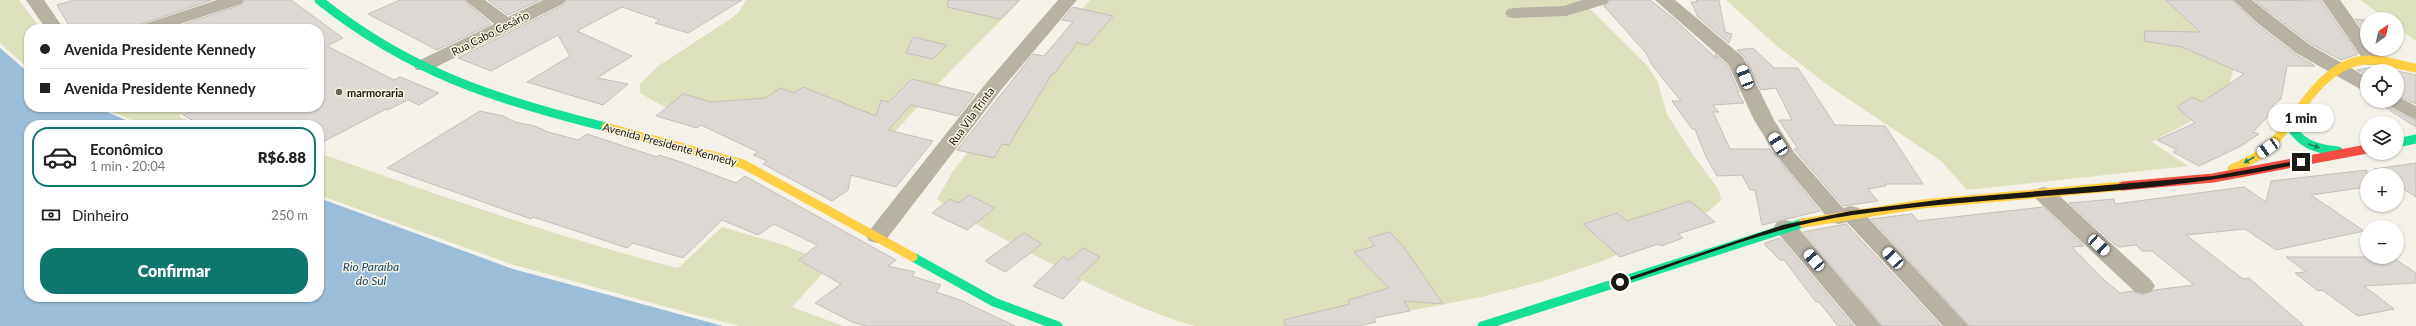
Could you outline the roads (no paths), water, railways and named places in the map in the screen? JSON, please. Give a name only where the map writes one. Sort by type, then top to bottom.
[{"type":"main road","name":"Avenida Presidente Kennedy","points":[[319,0],[384,46],[424,66],[492,95],[570,118],[709,153],[744,164],[1000,304],[1016,312],[1058,326]]},
{"type":"main road","points":[[2213,178],[2268,148],[2309,99],[2340,69],[2352,63],[2374,61],[2416,68]]},
{"type":"main road","points":[[2289,123],[2293,135],[2302,142],[2321,149],[2349,152]]},
{"type":"main road","points":[[2404,141],[2416,139]]},
{"type":"main road","points":[[1482,326],[1785,227],[1845,215],[1946,201],[2044,194],[2213,178],[2360,150]]},
{"type":"street","points":[[35,0],[51,24]]},
{"type":"street","points":[[162,24],[235,0]]},
{"type":"street","points":[[474,0],[507,24]]},
{"type":"street","name":"Rua Cabo Cesário","points":[[424,66],[557,0]]},
{"type":"street","name":"Rua Vila Trinta","points":[[878,236],[958,134],[997,80],[1068,0]]},
{"type":"street","points":[[1514,13],[1566,11],[1600,0]]},
{"type":"street","points":[[1664,0],[1736,61],[1764,120],[1786,155],[1957,326]]},
{"type":"street","points":[[2242,0],[2262,18],[2303,49],[2360,81]]},
{"type":"street","points":[[2332,0],[2374,61]]},
{"type":"street","points":[[2404,107],[2416,114]]},
{"type":"street","points":[[2044,194],[2142,286]]},
{"type":"street","points":[[1785,227],[1870,326]]},
{"type":"water","name":"Rio Paraíba do Sul","points":[[0,48],[24,69],[24,112],[107,112],[126,120],[24,120],[24,302],[324,302],[324,200],[513,269],[723,326],[0,326]]},
{"type":"place","name":"marmoraria","points":[[339,92]]}]
